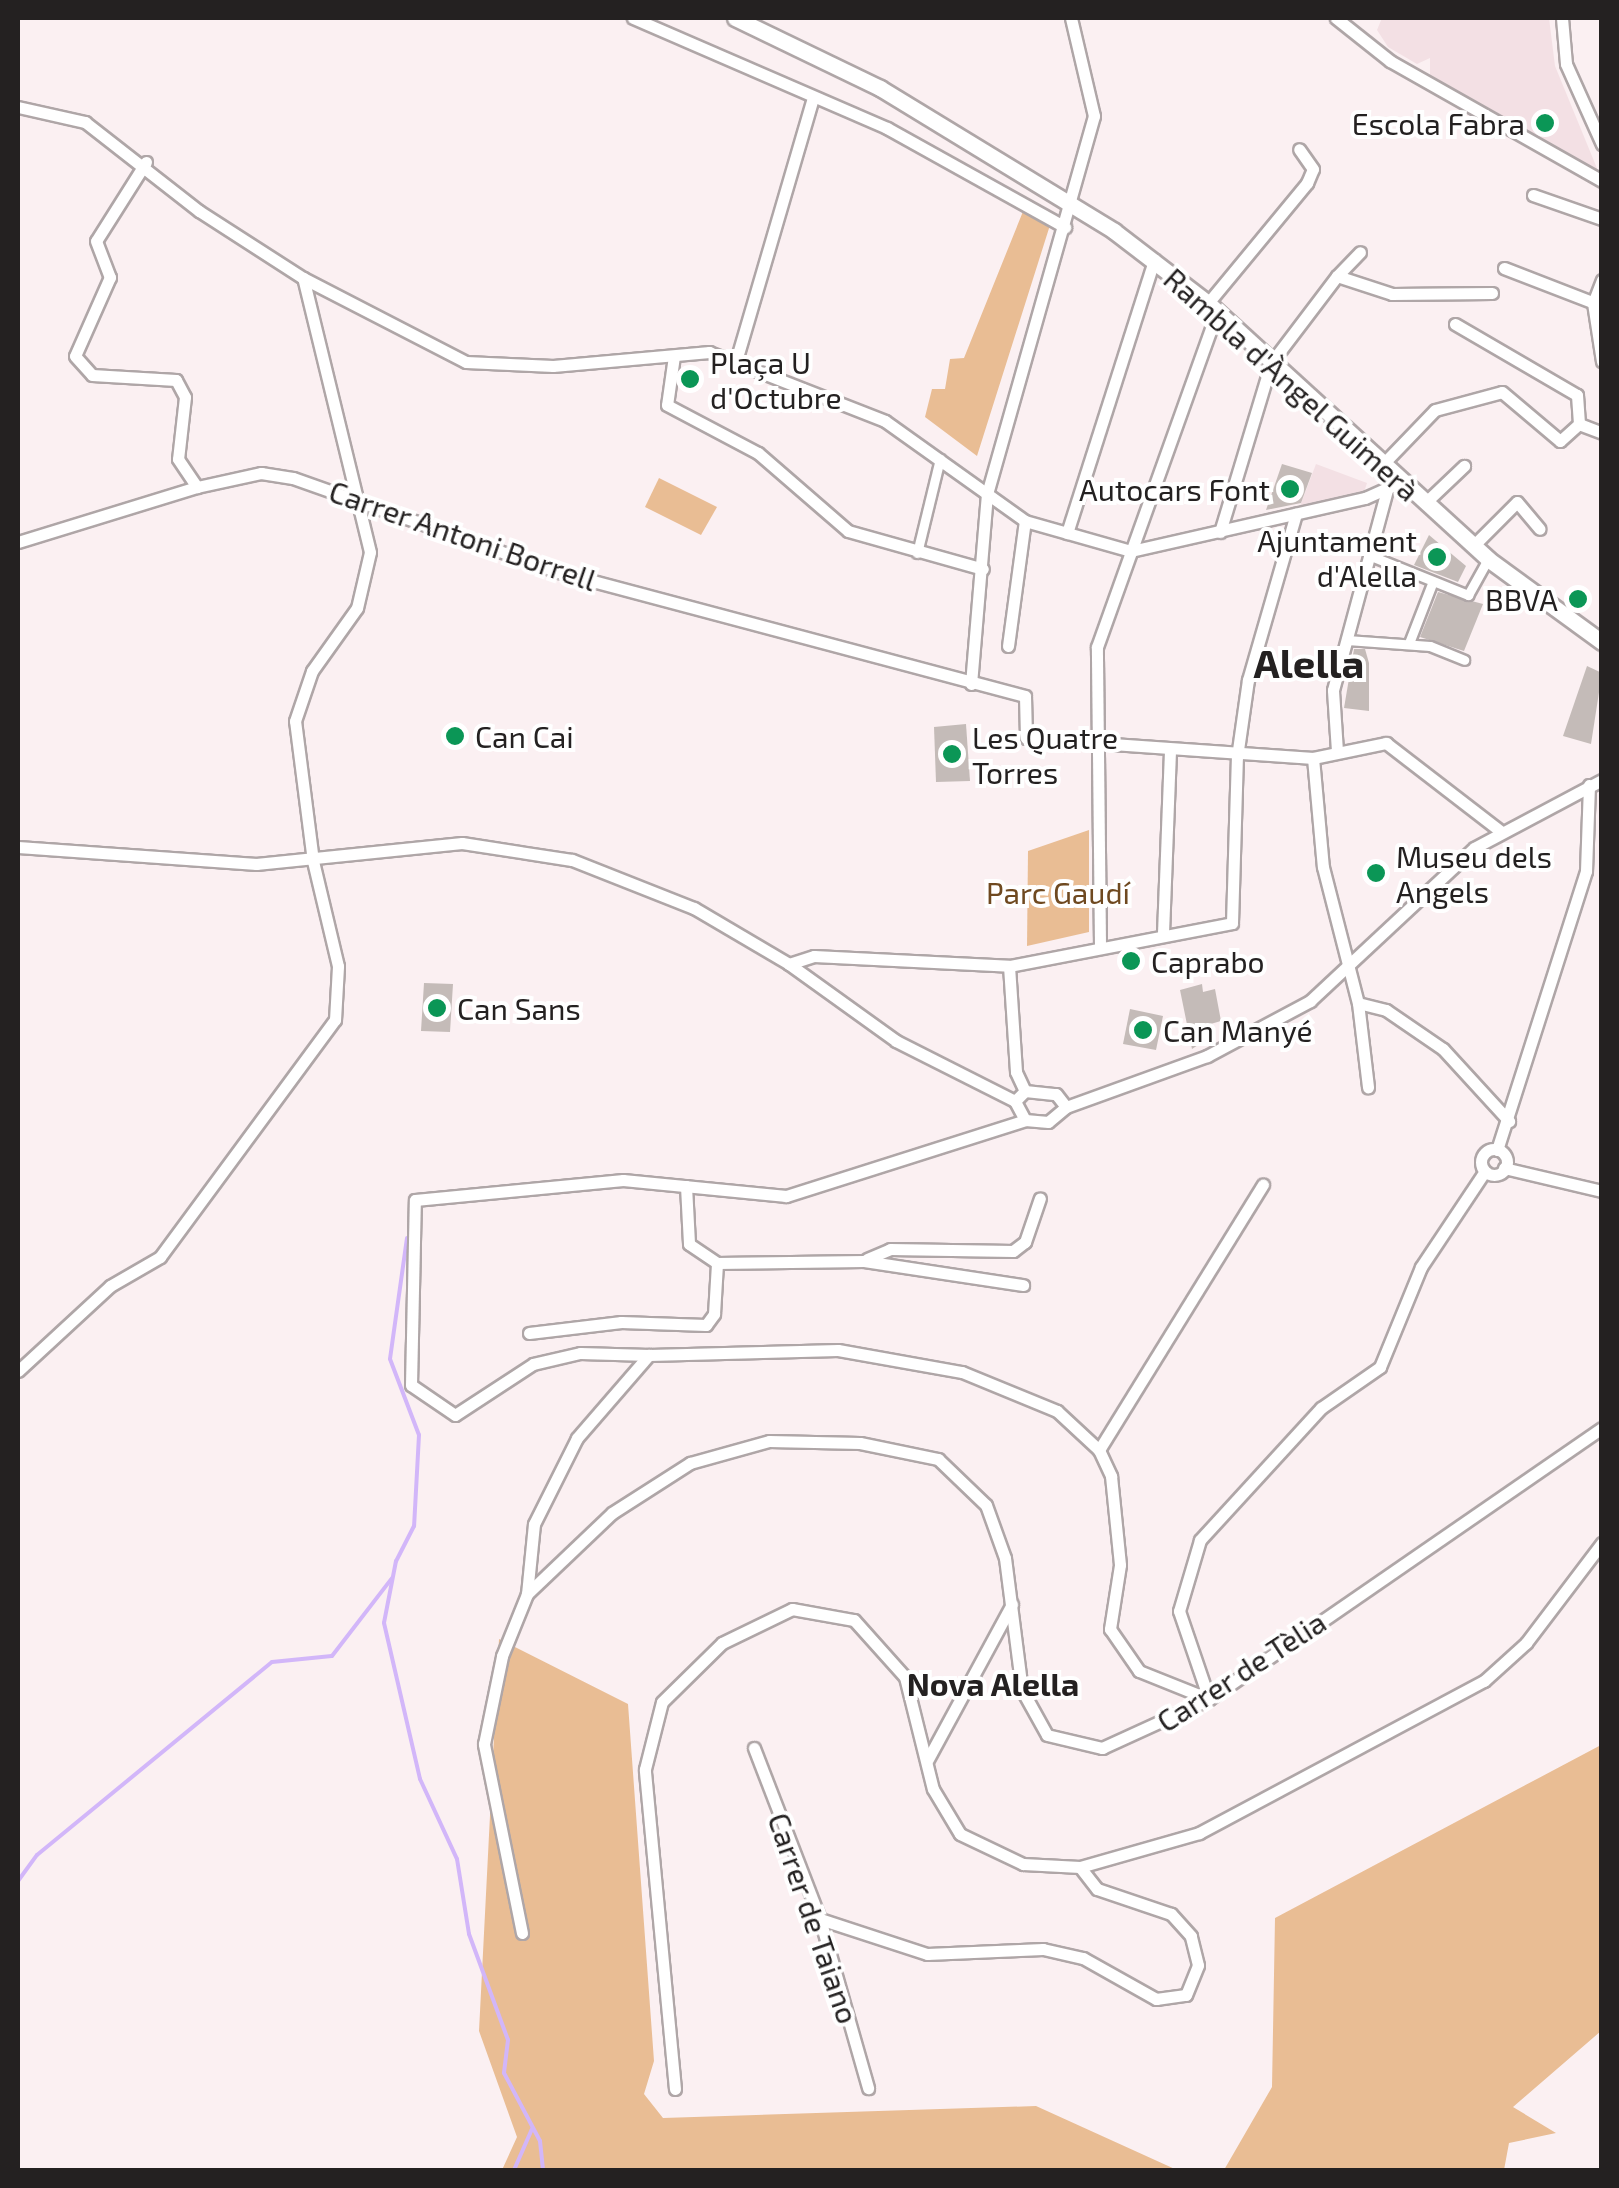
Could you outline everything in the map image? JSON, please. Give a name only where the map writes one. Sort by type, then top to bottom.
[{"type":"main road","name":"Rambla d'Àngel Guimerà","points":[[735,18],[864,79],[1074,203],[1154,260],[1212,307],[1382,465],[1394,486],[1425,504],[1488,559],[1602,642]]},
{"type":"street","points":[[633,18],[812,101],[907,138],[1065,227]]},
{"type":"street","points":[[971,684],[987,494],[1074,203],[1094,116],[1081,43],[1071,18]]},
{"type":"street","points":[[1336,18],[1390,61],[1602,181]]},
{"type":"street","points":[[1562,18],[1566,64],[1602,144]]},
{"type":"street","points":[[736,361],[812,101]]},
{"type":"street","points":[[18,107],[84,122],[146,162],[199,211],[303,278],[466,362],[553,366],[709,352],[886,422],[1025,520],[1131,551],[1296,514],[1394,486]]},
{"type":"street","points":[[1100,944],[1097,647],[1212,307],[1307,183],[1313,168],[1298,149]]},
{"type":"street","points":[[146,162],[96,241],[110,277],[75,356],[92,375],[176,380],[186,397],[178,459],[197,486]]},
{"type":"street","points":[[1532,195],[1602,219]]},
{"type":"street","points":[[1220,532],[1272,363],[1336,276],[1360,252]]},
{"type":"street","points":[[1067,533],[1154,260]]},
{"type":"street","points":[[1504,268],[1597,304]]},
{"type":"street","points":[[1336,276],[1392,294],[1492,293]]},
{"type":"street","points":[[18,1371],[110,1286],[160,1257],[327,1033],[338,1004],[338,966],[313,862],[295,721],[312,672],[367,581],[360,500],[303,278]]},
{"type":"street","points":[[1602,280],[1597,304],[1602,361]]},
{"type":"street","points":[[1455,324],[1577,395],[1578,424]]},
{"type":"street","points":[[674,356],[667,406],[758,452],[848,532],[983,569]]},
{"type":"street","points":[[1382,465],[1436,410],[1502,392],[1560,440],[1578,424]]},
{"type":"street","points":[[1578,424],[1602,433]]},
{"type":"street","points":[[917,553],[940,460]]},
{"type":"street","points":[[1425,504],[1464,466]]},
{"type":"street","name":"Carrer Antoni Borrell","points":[[18,542],[197,486],[261,473],[360,500],[559,572],[1025,696],[1026,738],[1098,744]]},
{"type":"street","points":[[1338,751],[1333,690],[1394,486]]},
{"type":"street","points":[[1472,546],[1517,502],[1540,529]]},
{"type":"street","points":[[789,964],[814,956],[1009,966],[1100,944],[1232,923],[1237,757],[1248,680],[1296,514]]},
{"type":"street","points":[[1008,646],[1025,520]]},
{"type":"street","points":[[1372,556],[1468,595],[1488,559]]},
{"type":"street","points":[[1409,643],[1433,581]]},
{"type":"street","points":[[1347,642],[1409,643],[1464,660]]},
{"type":"street","points":[[1098,744],[1237,757],[1313,758],[1386,743],[1499,830]]},
{"type":"street","points":[[1163,933],[1170,750]]},
{"type":"street","points":[[1313,758],[1323,868],[1344,969],[1358,1002],[1368,1088]]},
{"type":"street","points":[[1209,1699],[1138,1671],[1110,1629],[1120,1565],[1112,1476],[1099,1450],[1056,1410],[962,1372],[838,1350],[580,1353],[533,1364],[455,1415],[412,1385],[416,1200],[622,1180],[786,1196],[1025,1120],[1048,1122],[1066,1107],[1207,1056],[1310,1001],[1499,830],[1595,783]]},
{"type":"street","points":[[1504,1168],[1497,1150],[1586,871],[1595,783]]},
{"type":"street","points":[[18,846],[313,862],[505,844],[642,881],[789,964],[896,1042],[1015,1101],[1025,1120]]},
{"type":"street","points":[[1009,966],[1016,1072],[1025,1091]]},
{"type":"street","points":[[1358,1002],[1386,1010],[1443,1049],[1509,1121]]},
{"type":"street","points":[[1025,1091],[1056,1094],[1066,1107]]},
{"type":"street","points":[[1015,1101],[1025,1091]]},
{"type":"street","points":[[1209,1699],[1179,1611],[1200,1540],[1321,1408],[1380,1367],[1420,1267],[1485,1171],[1484,1153],[1497,1150]]},
{"type":"street","points":[[1485,1171],[1504,1168],[1602,1191]]},
{"type":"street","points":[[1099,1450],[1263,1184]]},
{"type":"street","points":[[686,1186],[689,1244],[717,1263],[864,1261],[1023,1285]]},
{"type":"street","points":[[864,1261],[890,1248],[1013,1252],[1025,1242],[1040,1198]]},
{"type":"street","points":[[528,1333],[620,1322],[706,1325],[714,1314],[717,1263]]},
{"type":"street","points":[[527,1594],[534,1524],[576,1438],[649,1355]]},
{"type":"street","name":"Carrer de Tèlia","points":[[522,1933],[484,1744],[502,1656],[527,1594],[612,1514],[690,1464],[770,1441],[860,1443],[938,1459],[986,1505],[1012,1603],[1022,1690],[1048,1735],[1102,1748],[1209,1699],[1602,1428]]},
{"type":"street","points":[[675,2089],[645,1769],[662,1702],[722,1643],[792,1610],[854,1620],[904,1677],[933,1789],[960,1834],[1024,1864],[1080,1867],[1199,1833],[1484,1681],[1526,1643],[1602,1543]]},
{"type":"street","points":[[928,1759],[1012,1603]]},
{"type":"street","name":"Carrer de Taiano","points":[[754,1748],[820,1919],[868,2088]]},
{"type":"street","points":[[820,1919],[927,1954],[1043,1949],[1083,1958],[1156,1999],[1186,1995],[1198,1966],[1191,1936],[1171,1914],[1098,1889],[1080,1867]]},
{"type":"shaded area","name":"Escola Fabra","points":[[1382,18],[1549,18],[1555,66],[1601,178],[1430,76],[1430,58],[1417,64],[1388,47],[1377,30]]},
{"type":"shaded area","name":"Autocars Font","points":[[1316,464],[1367,483],[1364,492],[1300,506]]},
{"type":"green space","points":[[1024,209],[1051,222],[977,456],[925,417],[932,389],[945,389],[950,359],[964,358]]},
{"type":"green space","points":[[659,478],[717,507],[701,535],[645,507]]},
{"type":"green space","name":"Parc Gaudí","points":[[1089,830],[1089,932],[1027,946],[1028,851]]},
{"type":"green space","points":[[499,1639],[628,1704],[654,2061],[644,2094],[663,2118],[1036,2106],[1177,2170],[502,2170],[517,2137],[479,2031]]},
{"type":"green space","points":[[1601,1745],[1601,2031],[1513,2107],[1556,2133],[1509,2143],[1504,2170],[1224,2170],[1272,2087],[1275,1918]]},
{"type":"building","name":"Autocars Font","points":[[1282,464],[1312,473],[1301,503],[1266,510]]},
{"type":"building","name":"Ajuntament d'Alella","points":[[1429,535],[1466,566],[1458,582],[1414,565]]},
{"type":"building","points":[[1438,592],[1483,604],[1464,651],[1420,637]]},
{"type":"building","points":[[1354,649],[1365,649],[1369,663],[1369,711],[1344,708]]},
{"type":"building","points":[[1587,666],[1602,673],[1591,744],[1563,736]]},
{"type":"building","name":"Les Quatre Torres","points":[[966,724],[970,781],[936,782],[934,727]]},
{"type":"building","name":"Can Sans","points":[[424,983],[453,984],[450,1032],[421,1031]]},
{"type":"building","points":[[1202,984],[1203,992],[1215,989],[1221,1021],[1200,1027],[1204,1041],[1192,1049],[1180,990]]},
{"type":"building","name":"Can Manyé","points":[[1130,1009],[1163,1016],[1156,1050],[1123,1044]]},
{"type":"waterway","points":[[407,1238],[390,1359],[419,1435],[414,1526],[396,1561],[384,1623],[420,1779],[457,1859],[469,1934],[508,2040],[504,2073],[540,2141],[543,2170]]},
{"type":"waterway","points":[[18,1881],[37,1855],[272,1662],[332,1656],[392,1578]]},
{"type":"waterway","points":[[514,2170],[532,2129]]},
{"type":"place","name":"Escola Fabra","points":[[1545,123]]},
{"type":"place","name":"Plaça U d'Octubre","points":[[690,379]]},
{"type":"place","name":"Autocars Font","points":[[1290,489]]},
{"type":"place","name":"Ajuntament d'Alella","points":[[1437,557]]},
{"type":"place","name":"BBVA","points":[[1578,599]]},
{"type":"place","name":"Can Cai","points":[[455,736]]},
{"type":"place","name":"Les Quatre Torres","points":[[952,754]]},
{"type":"place","name":"Museu dels Angels","points":[[1376,873]]},
{"type":"place","name":"Caprabo","points":[[1131,961]]},
{"type":"place","name":"Can Sans","points":[[437,1008]]},
{"type":"place","name":"Can Manyé","points":[[1143,1030]]},
{"type":"district","name":"Alella","points":[[1309,662]]},
{"type":"district","name":"Nova Alella","points":[[993,1683]]}]
